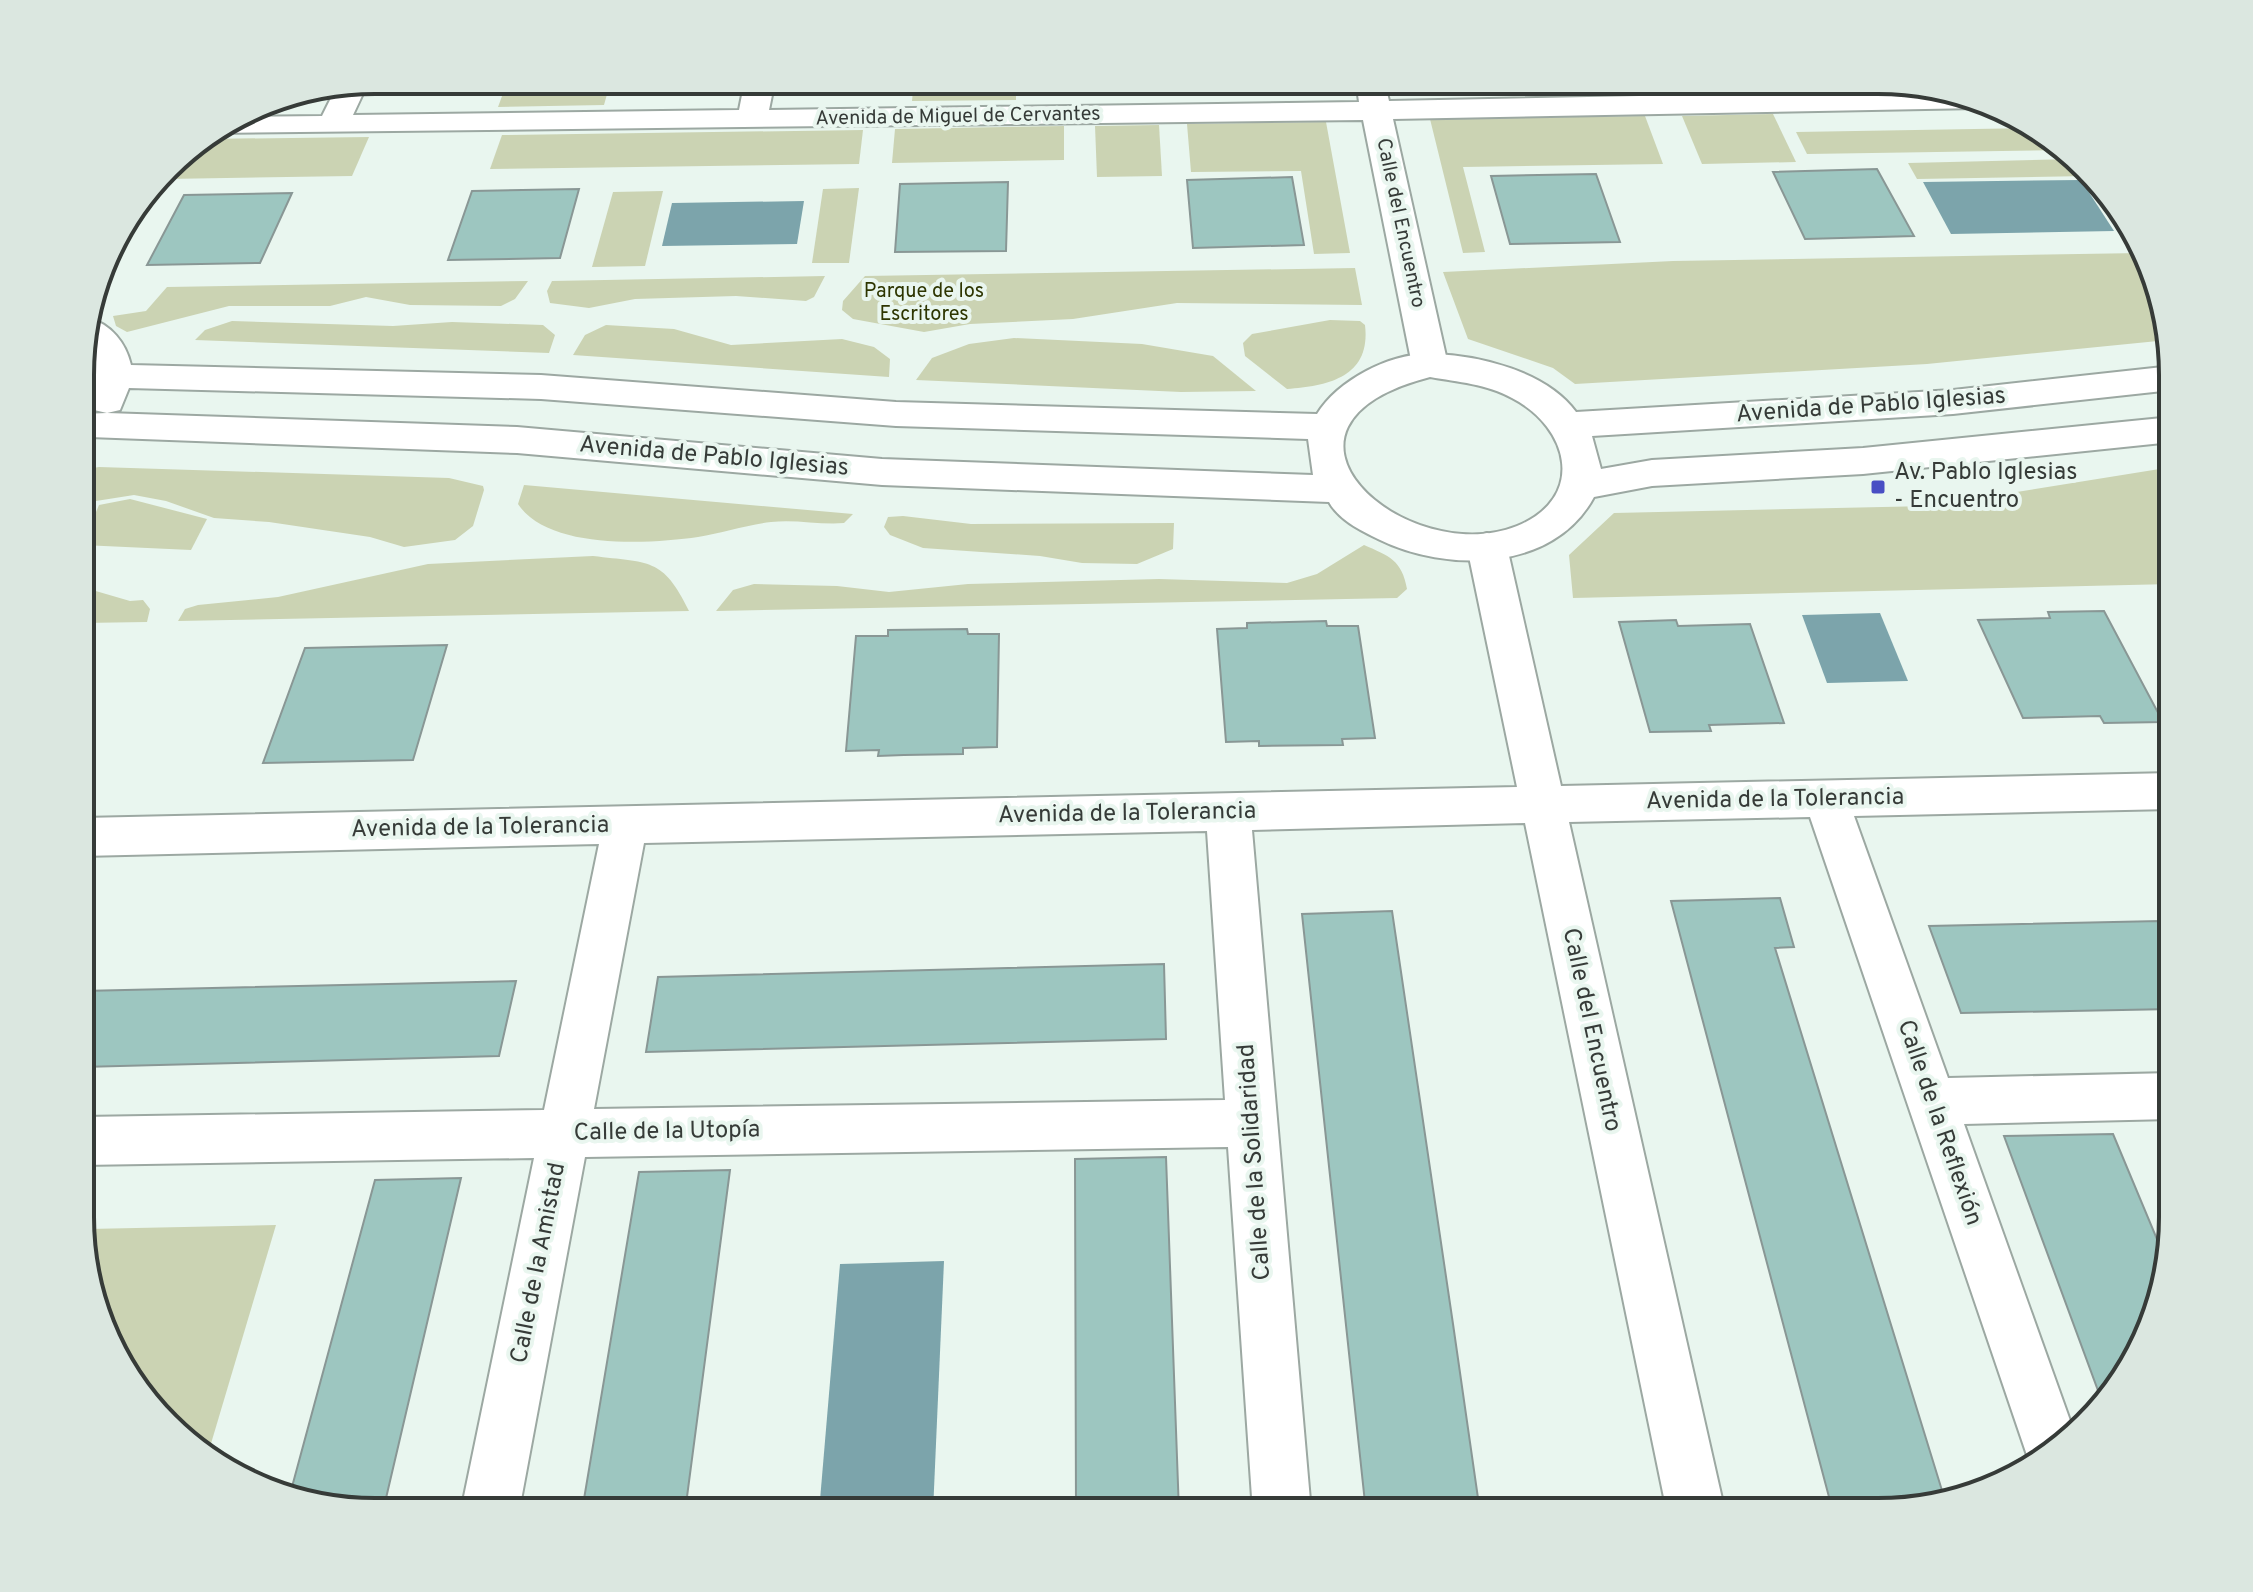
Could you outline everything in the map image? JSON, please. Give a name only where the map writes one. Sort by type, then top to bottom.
[{"type":"street","points":[[752,119],[757,94]]},
{"type":"street","points":[[1169,95],[1170,114]]},
{"type":"street","name":"Avenida de Miguel de Cervantes","points":[[246,126],[1170,114],[1373,96],[1442,95]]},
{"type":"street","name":"Avenida de Miguel de Cervantes","points":[[1748,95],[1928,98]]},
{"type":"street","points":[[333,124],[347,96]]},
{"type":"street","name":"Calle del Encuentro","points":[[1373,96],[1430,365]]},
{"type":"street","points":[[94,418],[108,400],[115,376],[110,349],[97,335]]},
{"type":"street","points":[[1430,365],[1501,378],[1540,398],[1569,425],[1583,456],[1582,486],[1564,515],[1531,536],[1487,547],[1446,546],[1405,537],[1370,519],[1338,489],[1325,458],[1327,427],[1344,401],[1374,381],[1430,365]]},
{"type":"street","points":[[115,376],[541,387],[896,414],[1327,427]]},
{"type":"street","name":"Avenida de Pablo Iglesias","points":[[1569,425],[1953,402],[2158,380]]},
{"type":"street","name":"Avenida de Pablo Iglesias","points":[[94,428],[517,440],[882,472],[1338,489]]},
{"type":"street","points":[[1582,486],[1652,473],[1878,460],[2158,431]]},
{"type":"street","name":"Calle del Encuentro","points":[[1487,547],[1693,1498]]},
{"type":"street","name":"Avenida de la Tolerancia","points":[[95,837],[2159,791]]},
{"type":"street","name":"Calle de la Reflexión","points":[[1826,799],[2049,1440]]},
{"type":"street","name":"Calle de la Solidaridad","points":[[1228,812],[1281,1498]]},
{"type":"street","name":"Calle de la Amistad","points":[[493,1497],[625,825]]},
{"type":"street","points":[[1931,1102],[2159,1096]]},
{"type":"street","name":"Calle de la Utopía","points":[[95,1141],[1252,1123]]},
{"type":"green space","points":[[503,94],[607,94],[604,105],[498,107]]},
{"type":"green space","points":[[913,94],[1016,94],[1016,100],[912,101]]},
{"type":"green space","points":[[1773,114],[1796,162],[1702,164],[1682,116]]},
{"type":"green space","points":[[1645,116],[1663,164],[1463,167],[1485,252],[1463,253],[1430,119]]},
{"type":"green space","points":[[1326,122],[1350,253],[1314,254],[1301,171],[1191,172],[1187,124]]},
{"type":"green space","points":[[1159,125],[1162,176],[1097,177],[1095,126]]},
{"type":"green space","points":[[1064,126],[1064,160],[892,163],[895,129]]},
{"type":"green space","points":[[2012,128],[2047,150],[1807,154],[1796,132]]},
{"type":"green space","points":[[863,130],[859,164],[490,169],[502,135]]},
{"type":"green space","points":[[369,137],[352,176],[174,179],[223,139]]},
{"type":"green space","points":[[2058,159],[2077,176],[1917,179],[1908,163]]},
{"type":"green space","points":[[859,188],[849,263],[812,263],[823,189]]},
{"type":"green space","points":[[663,191],[645,266],[592,267],[613,192]]},
{"type":"green space","points":[[2131,253],[2144,285],[2157,341],[1927,364],[1575,384],[1553,368],[1468,339],[1443,272],[1673,261]]},
{"type":"green space","name":"Parque de los Escritores","points":[[1355,268],[1362,305],[1177,303],[1073,319],[970,324],[924,332],[853,319],[842,310],[843,301],[865,276]]},
{"type":"green space","name":"Parque de los Escritores","points":[[825,276],[814,297],[806,301],[736,296],[635,299],[589,308],[550,303],[547,291],[552,281]]},
{"type":"green space","points":[[528,281],[515,299],[501,306],[410,305],[366,297],[330,306],[229,306],[127,332],[116,326],[113,316],[146,311],[167,287]]},
{"type":"green space","points":[[1330,320],[1360,321],[1365,325],[1361,356],[1354,367],[1332,381],[1287,389],[1245,356],[1243,343],[1252,334]]},
{"type":"green space","points":[[232,321],[393,326],[452,322],[543,325],[555,335],[549,353],[195,340],[205,330]]},
{"type":"green space","name":"Parque de los Escritores","points":[[606,325],[674,329],[731,345],[842,339],[874,347],[890,359],[889,377],[573,355],[585,335]]},
{"type":"green space","name":"Parque de los Escritores","points":[[1014,338],[1142,344],[1213,356],[1256,391],[1181,392],[916,380],[932,358],[969,344]]},
{"type":"green space","points":[[94,468],[449,478],[483,486],[484,490],[473,526],[455,540],[404,547],[370,537],[269,522],[214,518],[166,501],[134,495],[94,502]]},
{"type":"green space","points":[[2158,469],[2158,584],[1573,598],[1569,555],[1614,513],[1929,506]]},
{"type":"green space","points":[[524,485],[853,514],[844,523],[780,521],[677,539],[601,540],[552,530],[532,519],[518,504]]},
{"type":"green space","points":[[130,499],[207,519],[191,550],[94,546],[94,516],[99,505]]},
{"type":"green space","points":[[888,517],[971,524],[1174,523],[1173,549],[1137,564],[1082,563],[1040,556],[923,548],[890,535],[884,527]]},
{"type":"green space","points":[[1364,545],[1393,560],[1402,571],[1407,589],[1397,598],[716,611],[733,590],[754,584],[837,586],[889,592],[968,584],[1159,579],[1287,583],[1317,574]]},
{"type":"green space","points":[[593,556],[652,566],[671,581],[689,611],[178,621],[185,609],[198,605],[278,597],[428,564]]},
{"type":"green space","points":[[94,591],[130,601],[143,600],[150,609],[147,622],[94,623]]},
{"type":"green space","points":[[276,1225],[211,1445],[176,1416],[132,1358],[115,1325],[104,1290],[96,1254],[95,1229]]},
{"type":"water","points":[[2080,180],[2114,231],[1951,234],[1923,182]]},
{"type":"water","points":[[804,201],[797,244],[662,246],[672,203]]},
{"type":"water","points":[[1880,613],[1908,681],[1827,683],[1802,615]]},
{"type":"water","points":[[944,1261],[934,1497],[820,1497],[840,1264]]},
{"type":"building","points":[[1877,169],[1914,236],[1805,239],[1773,172]]},
{"type":"building","points":[[1596,174],[1620,242],[1510,244],[1491,176]]},
{"type":"building","points":[[1292,177],[1304,245],[1193,248],[1187,180]]},
{"type":"building","points":[[1008,182],[1006,251],[895,252],[900,184]]},
{"type":"building","points":[[579,189],[560,258],[448,260],[472,191]]},
{"type":"building","points":[[292,193],[260,263],[147,265],[184,195]]},
{"type":"building","points":[[2104,611],[2158,713],[2158,722],[2104,723],[2100,716],[2023,718],[1978,620],[2050,618],[2048,612]]},
{"type":"building","points":[[1676,620],[1678,626],[1750,624],[1784,723],[1709,725],[1711,731],[1650,732],[1619,622]]},
{"type":"building","points":[[1326,621],[1327,626],[1358,626],[1375,738],[1342,739],[1343,745],[1259,746],[1259,741],[1226,742],[1217,629],[1247,628],[1247,623]]},
{"type":"building","points":[[967,629],[968,634],[999,634],[997,747],[963,748],[963,754],[878,756],[879,750],[846,751],[856,636],[888,636],[888,630]]},
{"type":"building","points":[[447,645],[413,760],[263,763],[305,648]]},
{"type":"building","points":[[1780,898],[1794,947],[1775,948],[1942,1491],[1915,1496],[1829,1498],[1671,901]]},
{"type":"building","points":[[1392,911],[1478,1498],[1364,1498],[1302,914]]},
{"type":"building","points":[[2159,921],[2159,1009],[1961,1013],[1929,926]]},
{"type":"building","points":[[1164,964],[1166,1039],[646,1052],[658,977]]},
{"type":"building","points":[[516,981],[499,1056],[95,1067],[95,991]]},
{"type":"building","points":[[2113,1134],[2158,1241],[2154,1272],[2138,1325],[2112,1373],[2098,1391],[2004,1136]]},
{"type":"building","points":[[1166,1157],[1178,1498],[1076,1497],[1075,1159]]},
{"type":"building","points":[[730,1170],[687,1497],[584,1497],[639,1172]]},
{"type":"building","points":[[461,1178],[386,1497],[338,1496],[292,1485],[375,1180]]},
{"type":"place","name":"Av. Pablo Iglesias - Encuentro","points":[[1878,487]]}]
